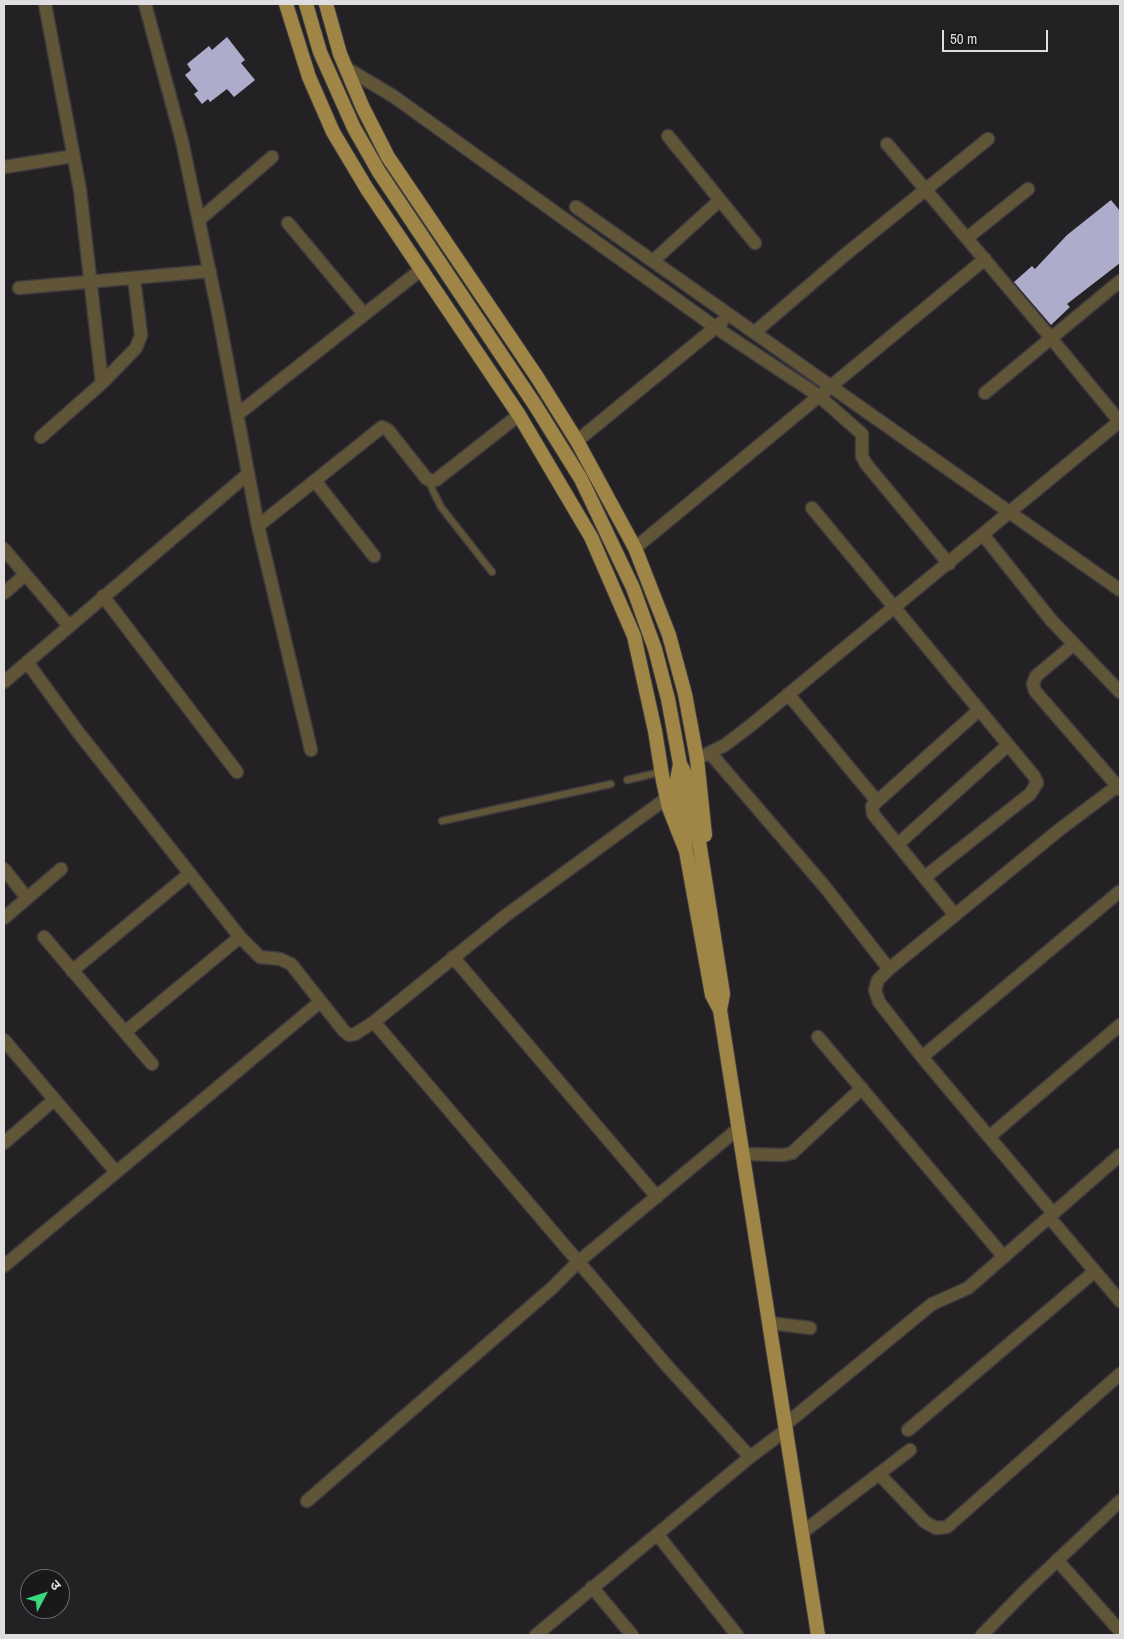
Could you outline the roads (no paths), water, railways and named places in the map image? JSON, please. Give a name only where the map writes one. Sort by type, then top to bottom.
[{"type":"main road","points":[[286,4],[309,77],[333,132],[367,189],[519,415],[560,480],[592,537],[634,636],[667,798],[693,850]]},
{"type":"main road","points":[[306,4],[320,52],[354,128],[379,172],[535,405],[581,479],[633,588],[655,649],[668,699],[680,764],[676,780],[693,850],[709,943],[712,995],[720,1010],[818,1635]]},
{"type":"main road","points":[[326,4],[346,68],[388,157],[532,370],[577,441],[635,548],[669,635],[685,694],[697,759],[706,829],[693,850]]},
{"type":"street","points":[[45,4],[74,156],[102,383]]},
{"type":"street","points":[[145,4],[182,141],[210,271],[258,526],[311,750]]},
{"type":"street","points":[[346,68],[393,96],[715,327],[819,396],[862,434],[862,456],[866,464],[949,564]]},
{"type":"street","points":[[668,136],[755,243]]},
{"type":"street","points":[[755,332],[925,188],[988,139]]},
{"type":"street","points":[[697,759],[710,754],[750,726],[984,536],[1008,513],[1120,422],[1052,338],[886,144]]},
{"type":"street","points":[[4,168],[74,156]]},
{"type":"street","points":[[199,220],[272,157]]},
{"type":"street","points":[[967,238],[1028,189]]},
{"type":"street","points":[[653,261],[720,200]]},
{"type":"street","points":[[576,207],[832,386],[1008,513],[1118,584]]},
{"type":"street","points":[[578,229],[589,215]]},
{"type":"street","points":[[288,223],[364,314]]},
{"type":"street","points":[[635,548],[985,259]]},
{"type":"street","points":[[238,414],[422,269]]},
{"type":"street","points":[[19,288],[210,271]]},
{"type":"street","points":[[41,437],[102,383],[136,348],[141,334],[134,278]]},
{"type":"street","points":[[984,394],[1120,281]]},
{"type":"street","points":[[577,441],[730,315]]},
{"type":"street","points":[[258,526],[382,427],[388,430],[426,478],[431,481],[436,480],[519,415]]},
{"type":"street","points":[[4,682],[248,474]]},
{"type":"street","points":[[315,481],[374,556]]},
{"type":"street","points":[[812,508],[1034,776],[1035,788],[925,877]]},
{"type":"street","points":[[984,536],[1073,645],[1120,692]]},
{"type":"street","points":[[4,549],[68,626]]},
{"type":"street","points":[[4,593],[26,575]]},
{"type":"street","points":[[103,596],[237,772]]},
{"type":"street","points":[[1073,645],[1036,676],[1033,684],[1034,691],[1119,786],[889,969],[878,980],[875,990],[878,1002],[989,1136],[1095,1272],[1120,1301]]},
{"type":"street","points":[[27,662],[78,732],[240,937],[260,957],[280,959],[291,964],[320,1002],[349,1035],[355,1034],[374,1022],[505,916],[667,798]]},
{"type":"street","points":[[788,694],[876,800]]},
{"type":"street","points":[[955,915],[871,810],[876,800],[978,710]]},
{"type":"street","points":[[898,844],[1008,745]]},
{"type":"street","points":[[710,754],[825,887],[889,969]]},
{"type":"street","points":[[4,869],[27,898]]},
{"type":"street","points":[[4,918],[61,869]]},
{"type":"street","points":[[72,971],[189,874]]},
{"type":"street","points":[[922,1057],[1118,892]]},
{"type":"street","points":[[44,937],[152,1064]]},
{"type":"street","points":[[124,1032],[240,937]]},
{"type":"street","points":[[453,957],[656,1197]]},
{"type":"street","points":[[4,1266],[320,1002]]},
{"type":"street","points":[[374,1022],[668,1367],[750,1457]]},
{"type":"street","points":[[989,1136],[1120,1025]]},
{"type":"street","points":[[818,1037],[1004,1258]]},
{"type":"street","points":[[4,1040],[116,1172]]},
{"type":"street","points":[[743,1154],[784,1155],[792,1153],[862,1088]]},
{"type":"street","points":[[4,1143],[54,1100]]},
{"type":"street","points":[[307,1501],[552,1288],[578,1262],[739,1128]]},
{"type":"street","points":[[536,1635],[932,1304],[942,1298],[963,1291],[1004,1258],[1120,1155]]},
{"type":"street","points":[[908,1430],[1095,1272]]},
{"type":"street","points":[[770,1323],[810,1328]]},
{"type":"street","points":[[879,1474],[924,1522],[936,1528],[947,1527],[1120,1374]]},
{"type":"street","points":[[803,1532],[910,1450]]},
{"type":"street","points":[[982,1635],[1057,1560],[1120,1501]]},
{"type":"street","points":[[657,1534],[737,1635]]},
{"type":"street","points":[[1057,1560],[1120,1631]]},
{"type":"street","points":[[592,1587],[632,1635]]},
{"type":"lane","points":[[431,481],[432,489],[441,508],[492,572]]},
{"type":"lane","points":[[628,780],[662,772]]},
{"type":"lane","points":[[442,821],[610,784]]}]
